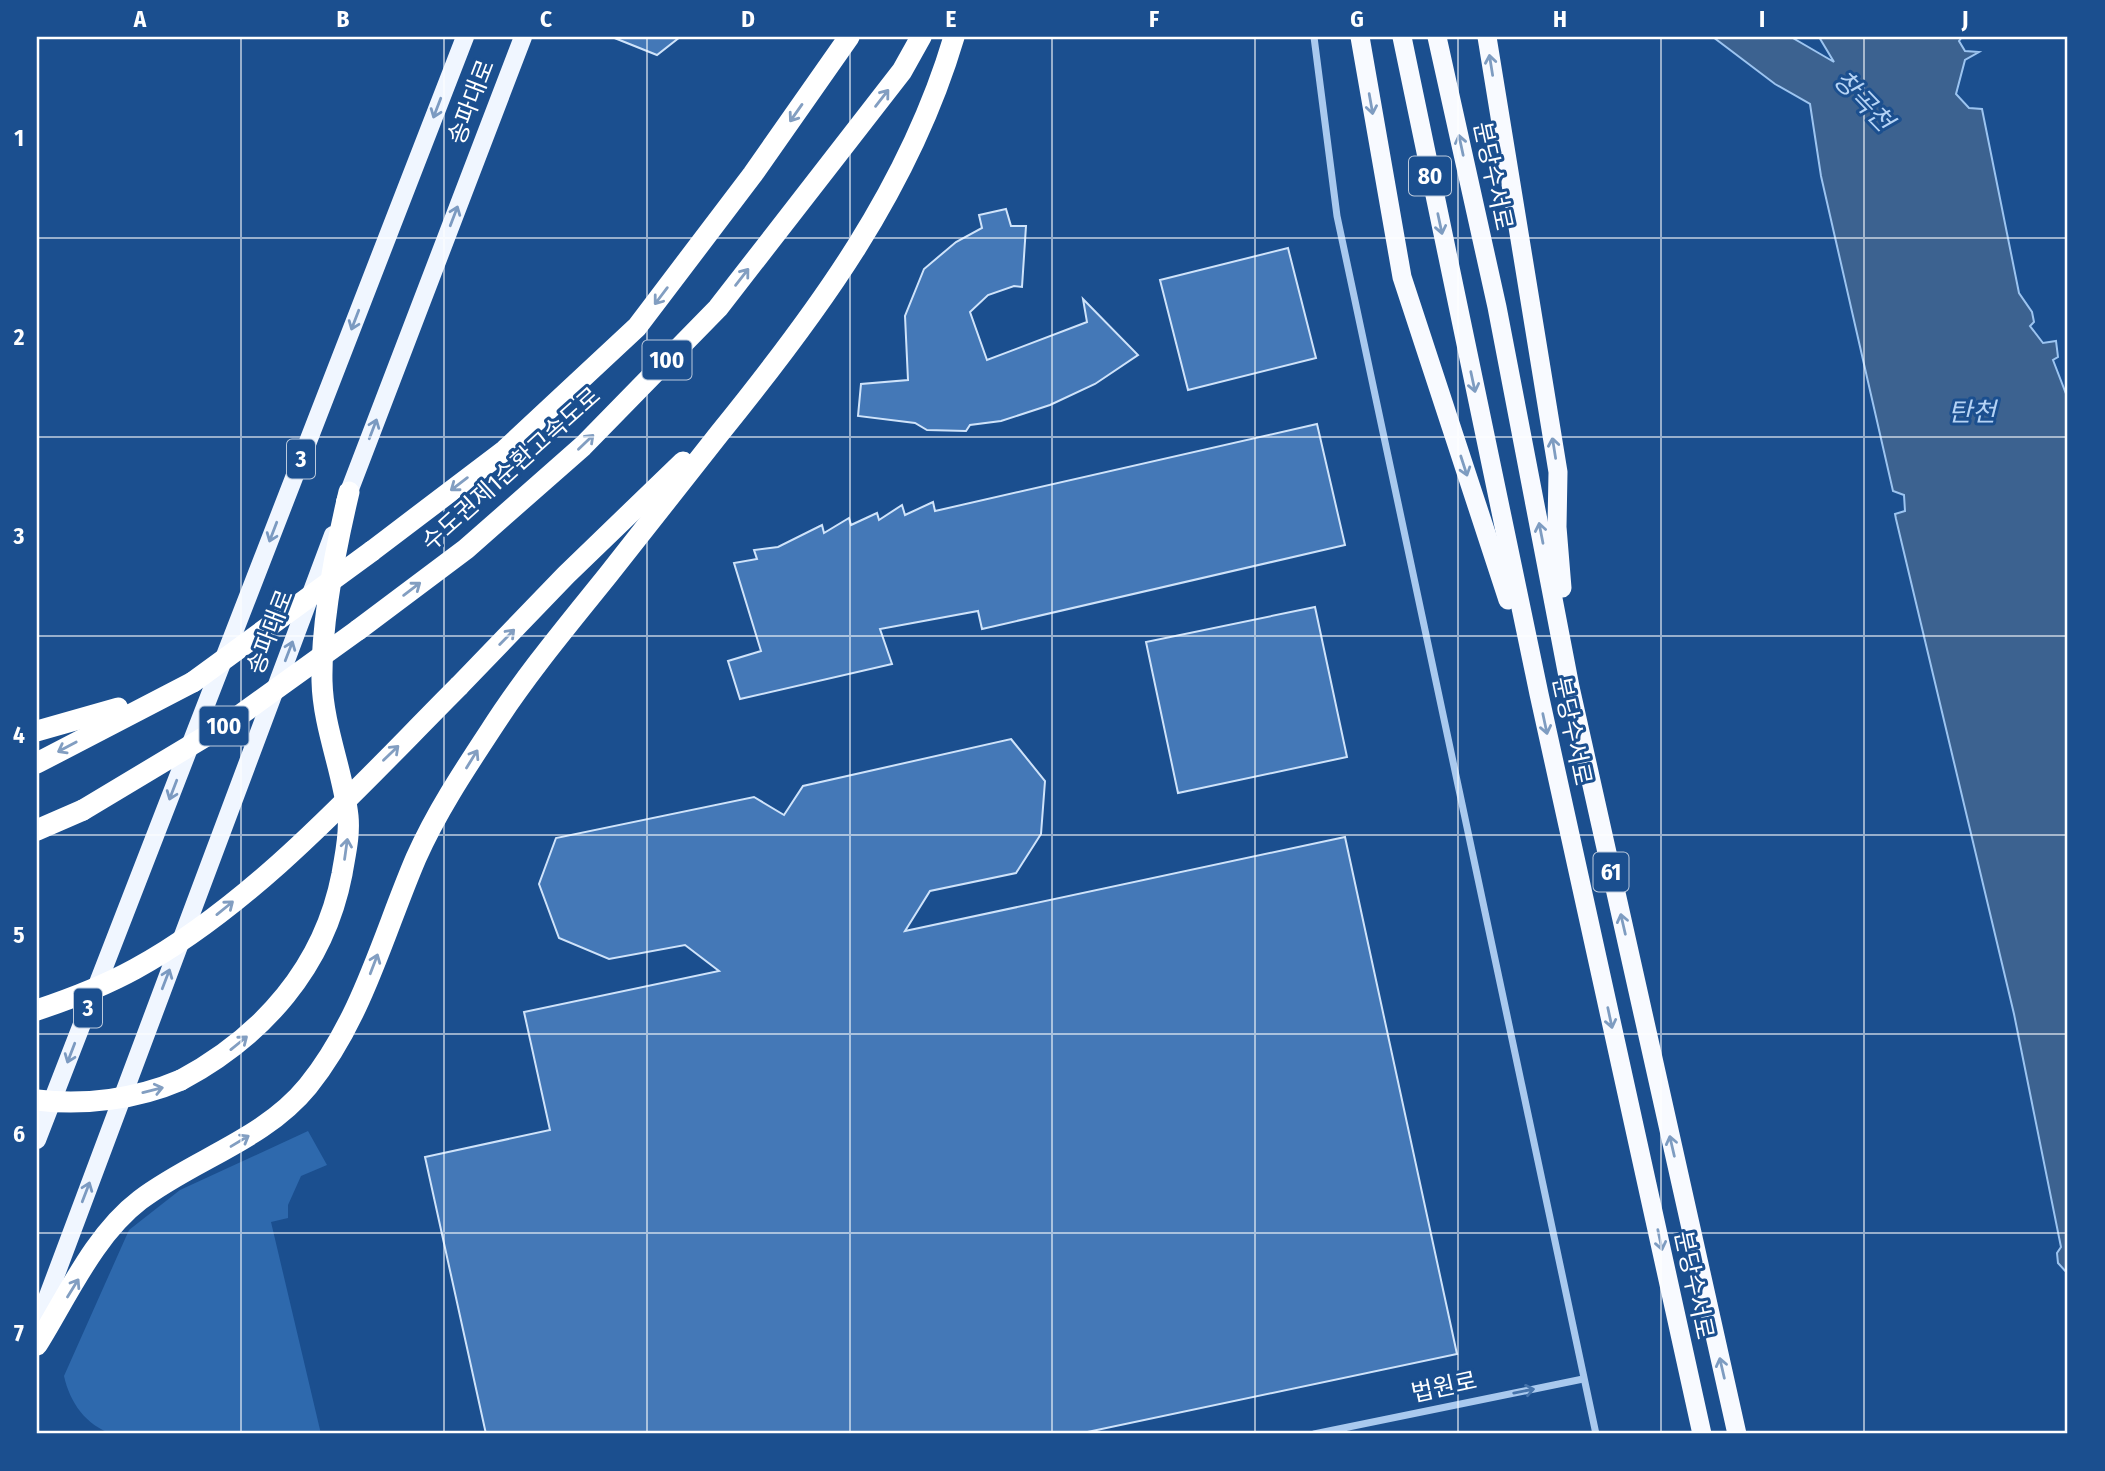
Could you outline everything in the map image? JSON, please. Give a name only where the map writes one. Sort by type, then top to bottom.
[{"type":"highway","name":"수도권제1순환고속도로","points":[[37,763],[193,682],[505,450],[637,327],[753,174],[849,37]]},
{"type":"highway","name":"수도권제1순환고속도로","points":[[37,830],[83,810],[233,720],[466,549],[583,446],[718,307],[902,71],[921,37]]},
{"type":"highway","points":[[37,1345],[102,1241],[124,1213],[148,1194],[264,1125],[300,1095],[319,1071],[354,1013],[421,847],[494,725],[564,629],[803,330],[870,230],[917,135],[954,37]]},
{"type":"highway","points":[[1360,37],[1402,277],[1539,694]]},
{"type":"highway","name":"분당수서로","points":[[1402,37],[1539,694],[1702,1434]]},
{"type":"highway","name":"분당수서로","points":[[1437,37],[1497,307],[1570,687],[1737,1434]]},
{"type":"highway","points":[[1487,37],[1558,472],[1557,527],[1570,687]]},
{"type":"highway","points":[[37,1010],[128,973],[218,913],[284,858],[459,686],[566,575],[746,402]]},
{"type":"highway","points":[[37,1100],[65,1102],[119,1098],[181,1080],[233,1048],[279,1005],[316,951],[335,903],[348,825],[322,680],[331,573],[349,492]]},
{"type":"highway","points":[[37,731],[93,717],[193,682]]},
{"type":"main road","name":"송파대로","points":[[37,1325],[349,492],[523,37]]},
{"type":"main road","points":[[515,56],[531,37]]},
{"type":"main road","name":"송파대로","points":[[37,1140],[462,39]]},
{"type":"street","points":[[1314,37],[1337,216],[1457,769],[1596,1434]]},
{"type":"street","name":"법원로","points":[[1314,1434],[1583,1379]]},
{"type":"shaded area","points":[[308,1131],[327,1165],[301,1176],[288,1205],[288,1218],[271,1222],[321,1434],[112,1434],[94,1425],[75,1404],[64,1376],[129,1230],[180,1190]]},
{"type":"water","name":"탄천","points":[[1713,37],[1791,37],[1834,62],[1819,37],[1962,37],[1959,41],[1965,51],[1979,52],[1965,60],[1956,94],[1969,108],[1982,109],[2019,293],[2032,312],[2034,322],[2030,326],[2043,343],[2056,341],[2058,357],[2053,360],[2068,399],[2068,1274],[2058,1263],[2057,1253],[2061,1247],[2014,1014],[1896,519],[1895,514],[1905,511],[1904,495],[1893,491],[1821,176],[1810,104],[1775,84]]},
{"type":"building","points":[[612,37],[680,37],[657,55]]},
{"type":"building","points":[[1006,209],[1011,226],[1026,226],[1022,287],[1014,286],[988,295],[970,312],[987,360],[1087,322],[1083,299],[1138,355],[1095,384],[1050,405],[1001,421],[970,425],[966,431],[927,430],[915,423],[858,416],[861,384],[908,380],[905,316],[924,269],[956,242],[982,228],[979,215]]},
{"type":"building","points":[[1288,248],[1316,358],[1188,390],[1160,280]]},
{"type":"building","points":[[1317,424],[1345,545],[982,629],[978,611],[880,629],[892,664],[740,699],[728,661],[761,651],[734,563],[757,559],[754,550],[778,547],[822,525],[824,533],[849,518],[851,525],[877,513],[879,520],[902,505],[905,515],[933,502],[935,511]]},
{"type":"building","points":[[1315,607],[1347,757],[1178,793],[1146,642]]},
{"type":"building","points":[[1011,739],[1045,781],[1041,834],[1016,873],[930,891],[905,931],[1345,837],[1457,1354],[1078,1434],[486,1434],[425,1157],[550,1130],[524,1012],[719,971],[685,945],[609,959],[559,938],[539,884],[556,838],[754,797],[784,815],[803,786]]},
{"type":"water label","name":"창곡천","points":[[1863,101]]}]
